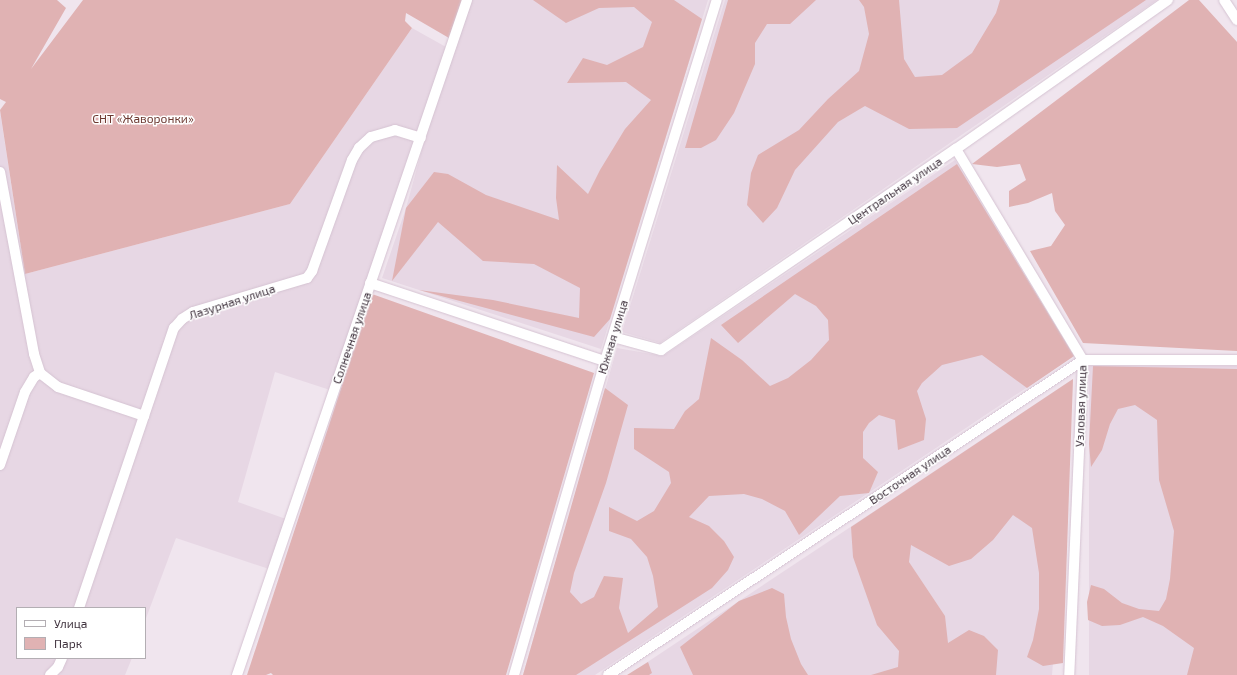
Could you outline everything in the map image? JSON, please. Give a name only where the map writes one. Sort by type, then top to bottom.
[{"type":"street","name":"Солнечная улица","points":[[237,675],[467,0]]},
{"type":"street","name":"Южная улица","points":[[514,675],[605,360],[717,0]]},
{"type":"street","name":"Центральная улица","points":[[613,337],[661,350],[956,149],[1168,0]]},
{"type":"street","points":[[1224,0],[1237,20]]},
{"type":"street","name":"Лазурная улица","points":[[79,607],[174,328],[182,319],[193,312],[307,278],[312,272],[352,160],[359,148],[371,137],[396,130],[421,138]]},
{"type":"street","name":"Узловая улица","points":[[956,149],[1083,360],[1069,675]]},
{"type":"street","points":[[0,172],[34,354],[40,373],[58,387],[144,416]]},
{"type":"street","points":[[370,283],[605,360]]},
{"type":"street","points":[[1083,360],[1237,360]]},
{"type":"street","name":"Восточная улица","points":[[608,675],[1083,360]]},
{"type":"street","points":[[0,465],[25,392],[34,377],[40,373]]},
{"type":"street","points":[[50,675],[58,667],[62,659]]},
{"type":"shaded area","points":[[463,0],[708,0],[601,349],[382,278],[406,208]]},
{"type":"shaded area","points":[[725,0],[1157,0],[660,343],[622,332]]},
{"type":"shaded area","points":[[412,28],[446,47],[330,390],[275,372],[238,502],[286,519],[269,569],[176,538],[146,618],[146,607],[16,607],[16,659],[132,659],[125,675],[0,675],[0,111],[25,274],[290,204]]},
{"type":"shaded area","points":[[955,160],[1074,356],[595,675],[523,675],[617,348],[663,356]]},
{"type":"shaded area","points":[[1089,366],[1237,366],[1237,675],[1089,675]]},
{"type":"shaded area","points":[[1073,379],[1066,504],[1052,675],[628,675]]},
{"type":"green space","name":"СНТ «Жаворонки»","points":[[0,0],[57,0],[66,8],[31,69],[83,0],[462,0],[449,38],[406,13],[405,21],[412,28],[290,204],[25,274],[0,110],[6,102],[0,99]]},
{"type":"green space","points":[[533,0],[674,0],[702,19],[610,319],[594,337],[419,290],[493,300],[579,318],[580,288],[534,264],[483,261],[438,222],[392,281],[406,208],[434,172],[448,174],[486,195],[559,220],[556,198],[557,165],[588,194],[600,170],[625,129],[651,100],[626,82],[567,83],[583,58],[607,65],[643,47],[652,22],[634,7],[599,8],[566,23]]},
{"type":"green space","points":[[728,0],[816,0],[790,24],[767,24],[755,43],[755,64],[734,113],[716,140],[701,148],[685,148]]},
{"type":"green space","points":[[859,0],[899,0],[904,59],[915,77],[942,75],[972,53],[996,13],[1000,0],[1146,0],[957,128],[909,129],[865,106],[838,122],[795,170],[777,208],[763,223],[747,205],[751,173],[758,155],[799,130],[828,99],[859,71],[869,34],[864,7]]},
{"type":"green space","points":[[1189,0],[1199,0],[1237,42],[1237,351],[1083,343],[1030,251],[1051,246],[1065,225],[1055,211],[1052,193],[1028,203],[1009,207],[1009,191],[1026,180],[1020,164],[997,167],[972,164]]},
{"type":"green space","points":[[957,164],[1074,356],[1027,388],[982,355],[942,365],[922,383],[917,391],[926,419],[924,440],[898,450],[895,420],[879,415],[869,423],[863,432],[863,458],[878,472],[869,493],[840,496],[799,535],[785,511],[762,499],[744,494],[709,496],[689,517],[709,526],[724,541],[734,557],[728,570],[712,588],[576,675],[523,675],[605,388],[628,405],[606,483],[574,573],[570,592],[581,604],[594,597],[604,576],[623,578],[619,608],[628,633],[658,607],[653,576],[647,557],[631,539],[609,531],[609,507],[637,521],[654,511],[671,483],[669,472],[634,449],[634,428],[674,429],[685,411],[699,399],[711,338],[742,360],[770,386],[788,378],[811,360],[829,340],[828,320],[816,306],[795,294],[738,343],[721,325]]},
{"type":"green space","points":[[372,294],[594,373],[506,675],[273,675],[271,673],[266,675],[247,675]]},
{"type":"green space","points":[[1093,366],[1237,369],[1237,675],[1187,675],[1194,648],[1163,626],[1143,617],[1120,625],[1102,626],[1088,620],[1087,602],[1091,585],[1104,589],[1122,603],[1139,609],[1159,611],[1166,599],[1170,579],[1174,531],[1159,480],[1157,420],[1135,405],[1118,409],[1110,424],[1102,450],[1091,467],[1089,444]]},
{"type":"green space","points":[[1073,379],[1063,663],[1043,666],[1027,657],[1033,640],[1039,609],[1039,573],[1032,528],[1013,515],[993,540],[971,559],[949,566],[911,545],[909,562],[945,616],[948,643],[969,630],[984,636],[998,650],[996,675],[871,675],[898,667],[899,651],[877,625],[853,557],[851,527]]},
{"type":"green space","points":[[772,588],[784,594],[786,617],[791,639],[801,664],[808,675],[693,675],[680,647],[739,601]]},
{"type":"green space","points":[[648,662],[652,673],[649,675],[627,675]]}]
